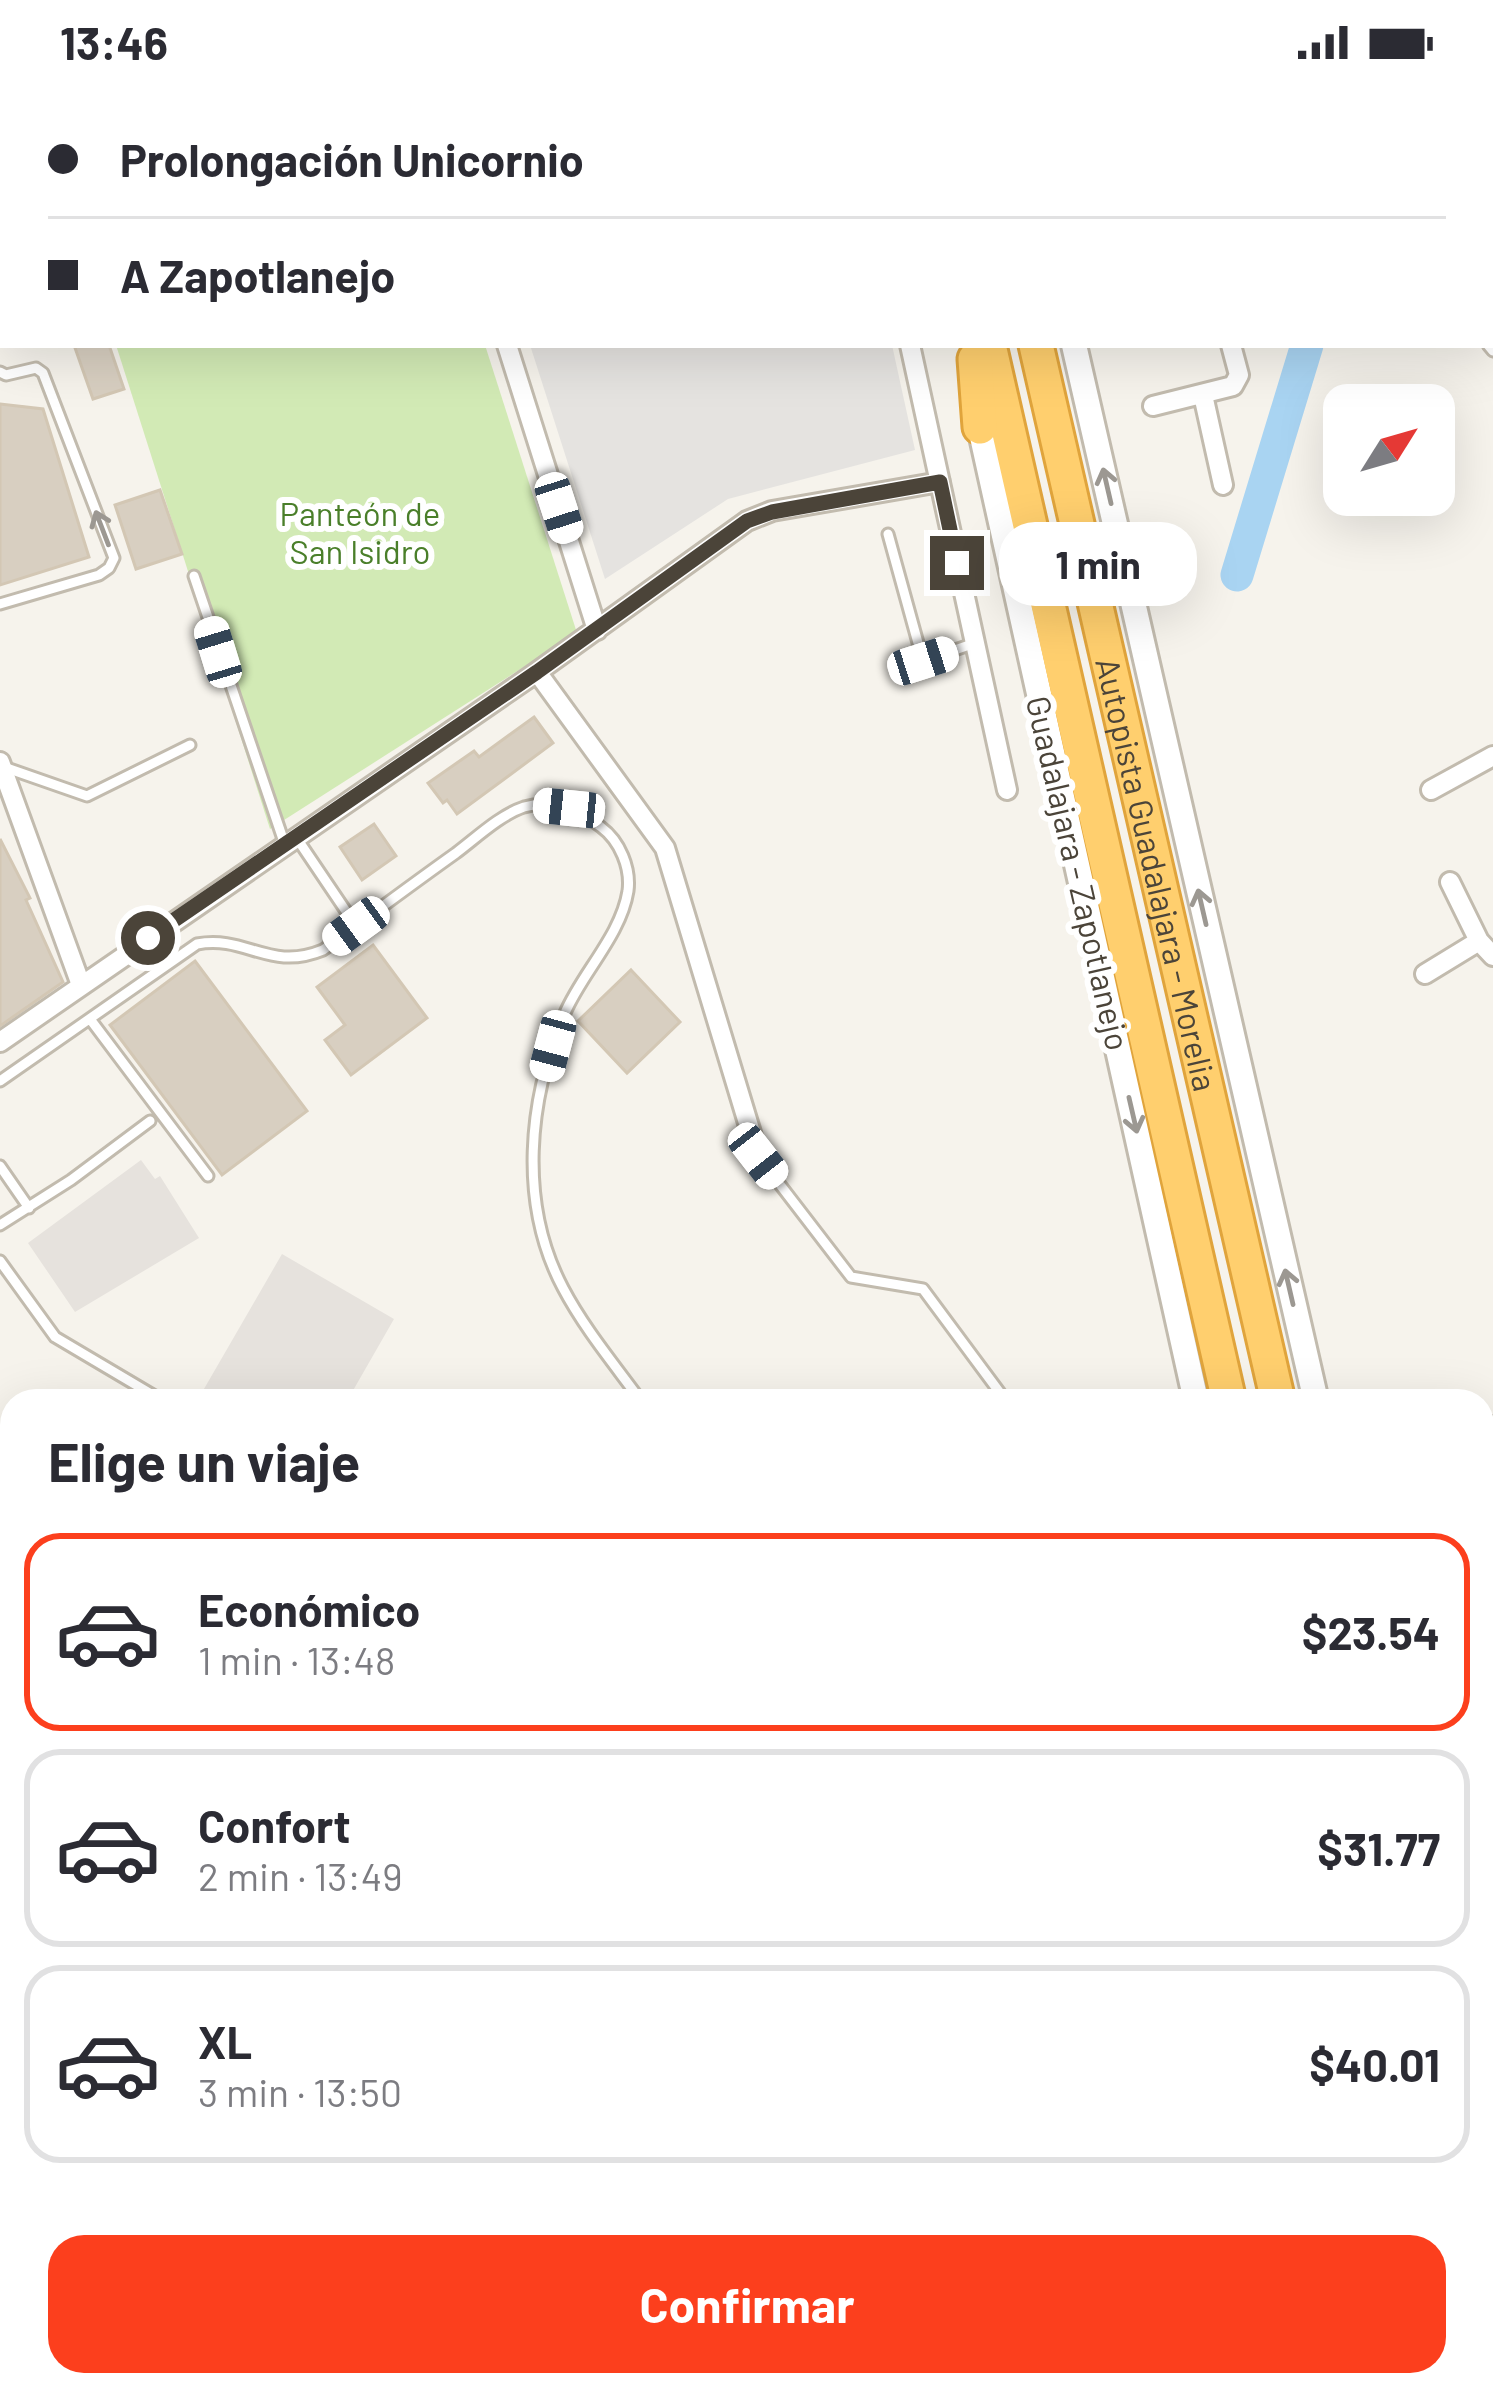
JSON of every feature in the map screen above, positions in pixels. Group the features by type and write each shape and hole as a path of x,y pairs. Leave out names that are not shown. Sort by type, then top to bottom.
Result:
{"highway":[{"path":"974,348 980,427"},
{"name":"Autopista Guadalajara - Morelia","path":"990,348 1225,1389"},
{"name":"Autopista Guadalajara - Morelia","path":"1037,348 1275,1389"}],"street":[{"path":"508,348 597,630"},
{"path":"911,348 1007,790"},
{"name":"Guadalajara - Zapotlanejo","path":"962,348 1193,1389"},
{"path":"1076,348 1313,1389"},
{"path":"1153,406 1230,388 1239,375 1232,348"},
{"path":"1203,395 1222,485"},
{"path":"0,1042 537,672 747,521 772,512 940,482"},
{"path":"537,672 665,848 758,1156"},
{"path":"1431,790 1493,756"},
{"path":"1,764 81,985"},
{"path":"1450,882 1479,941 1493,956"},
{"path":"1425,974 1479,941"}],"lane":[{"path":"0,372 36,368 43,373 114,558 99,575 0,604"},
{"path":"888,534 923,661 975,643"},
{"path":"194,576 255,766 291,841 356,926"},
{"path":"1,764 87,796 190,745"},
{"path":"0,1081 197,944 224,943 291,960 322,950 499,821 524,808 569,808 611,835 624,856 628,888 621,915 564,1014 534,1116 532,1154 540,1224 561,1286 633,1389"},
{"path":"90,1018 208,1176"},
{"path":"0,1225 150,1120"},
{"path":"758,1156 851,1276 923,1289 997,1389"},
{"path":"0,1166 29,1208"},
{"path":"0,1261 55,1336 143,1389"}],"shaded area":[{"path":"531,348 893,348 915,450 728,499 605,579"},
{"path":"141,1160 155,1179 160,1176 199,1238 75,1312 28,1243"},
{"path":"282,1254 394,1319 354,1389 204,1389"}],"green space":[{"name":"Panteón de San Isidro","path":"117,348 486,348 577,633 270,829"}],"building":[{"path":"75,348 110,348 124,389 93,399"},
{"path":"0,404 43,409 89,557 0,585"},
{"path":"160,490 182,554 136,569 115,505"},
{"path":"534,717 553,743 457,814 447,800 443,803 428,783 474,751 479,757"},
{"path":"374,824 396,856 362,880 340,847"},
{"path":"0,839 30,898 26,900 63,982 0,1026"},
{"path":"373,945 427,1018 351,1075 325,1040 345,1025 317,987"},
{"path":"195,961 307,1111 222,1175 110,1025"},
{"path":"631,970 680,1022 627,1073 578,1021"}],"waterway":[{"path":"1237,575 1306,348"}],"route":[{"path":"148,938 537,672 747,521 772,512 940,482 957,563"}]}
